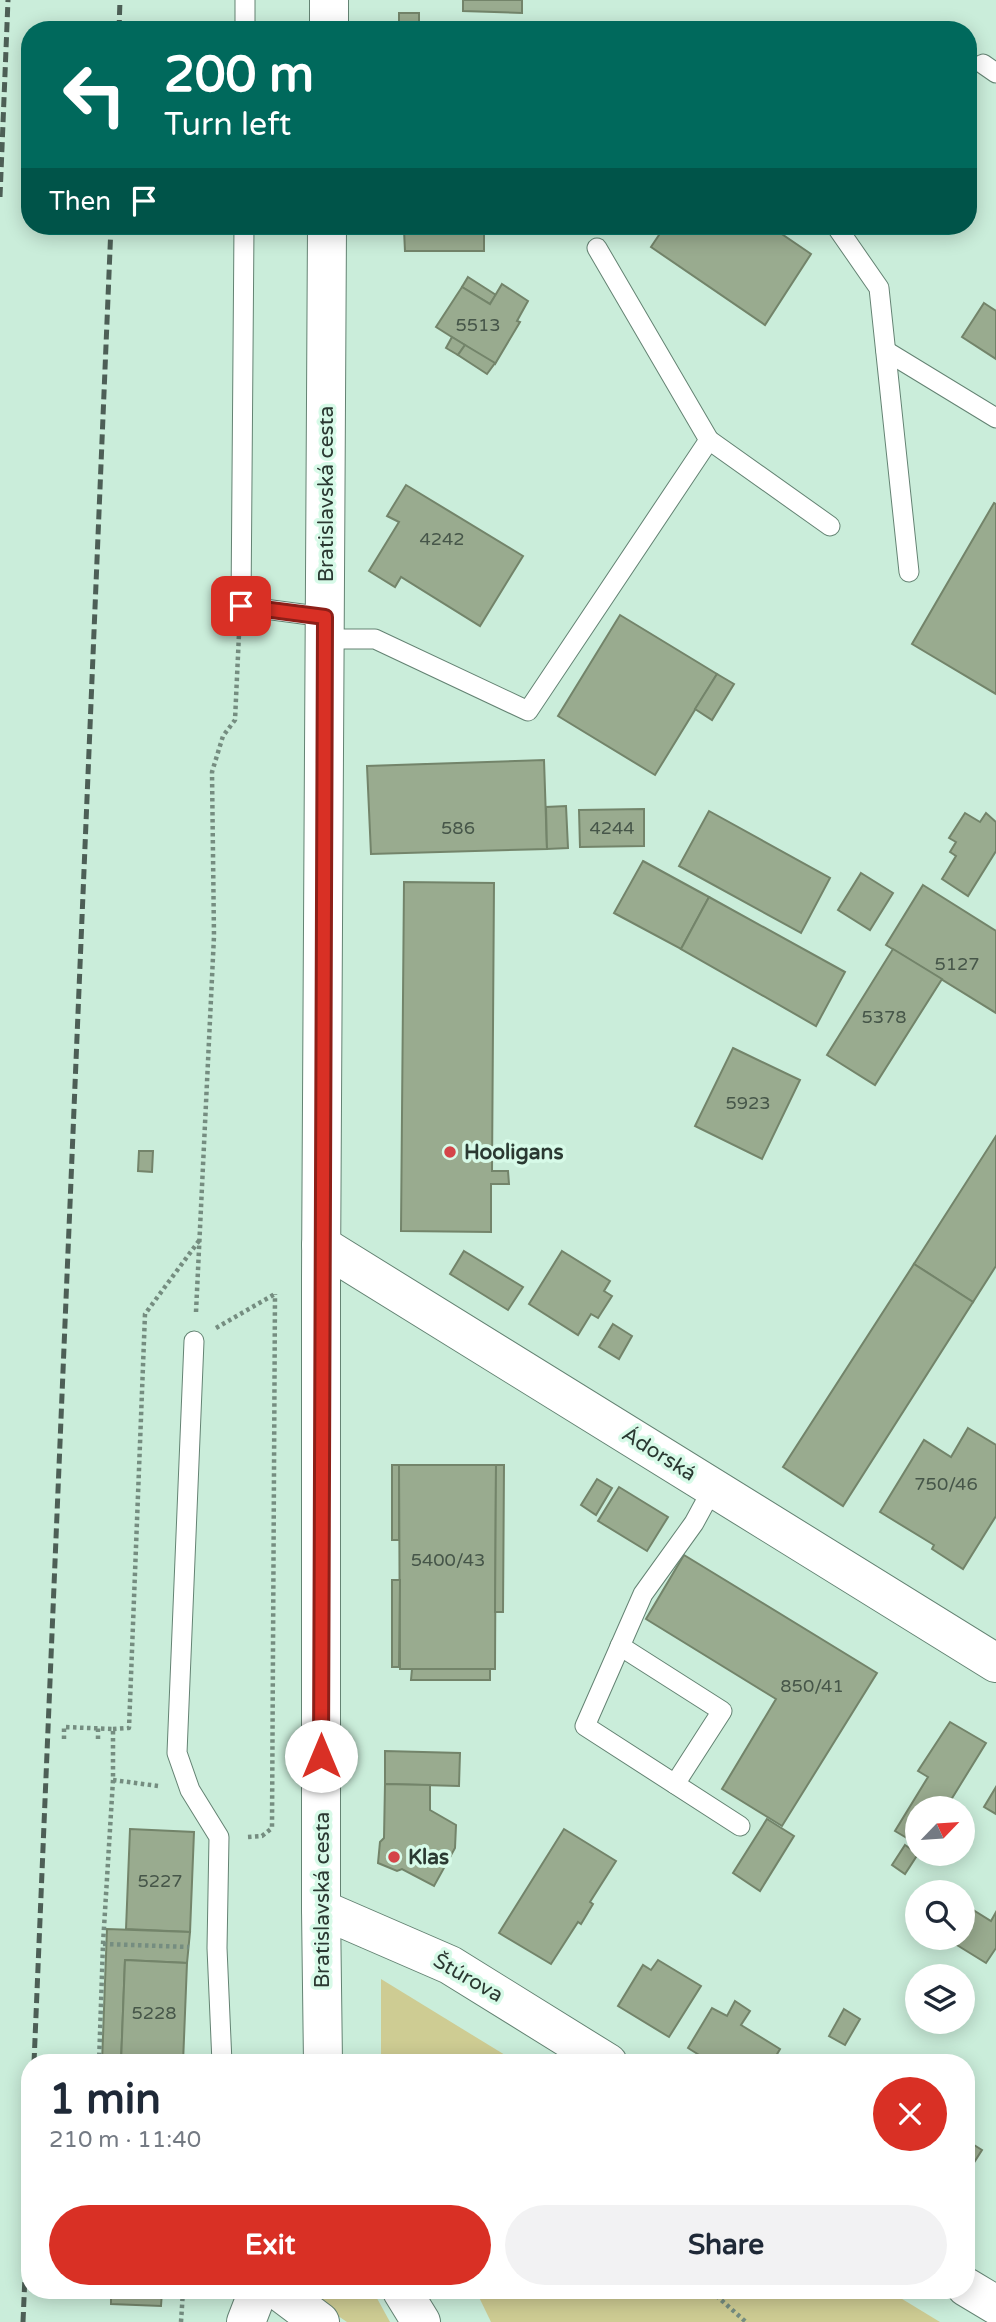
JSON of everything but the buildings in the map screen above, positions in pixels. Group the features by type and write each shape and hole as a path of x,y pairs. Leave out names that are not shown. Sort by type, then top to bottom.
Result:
{"street":[{"path":"328,21 329,0"},
{"name":"Bratislavská cesta","path":"323,2054 321,1261 327,235"},
{"name":"Ádorská","path":"321,1261 713,1488 996,1663"},
{"name":"Štúrova","path":"321,1909 450,1965 593,2054"},
{"path":"975,2292 996,2305"},
{"path":"246,2322 255,2299"},
{"path":"290,2299 320,2322"},
{"path":"407,2299 421,2322"}],"lane":[{"path":"245,0 245,21"},
{"path":"244,235 241,606 375,639 528,711 709,440"},
{"path":"842,235 879,288 909,572"},
{"path":"597,248 709,440 830,526"},
{"path":"886,351 996,418"},
{"path":"194,1341 177,1754 190,1790 219,1837 217,1948 222,2054"},
{"path":"713,1488 694,1523 643,1594 585,1726 740,1826"},
{"path":"620,1646 722,1711 675,1784"}],"path":[{"path":"194,1341 214,936 212,772 223,736 235,720 241,606"},
{"path":"64,1739 64,1727 129,1728 145,1314 201,1237"},
{"path":"194,1341 275,1294 321,1261"},
{"path":"219,1837 262,1836 272,1828 275,1294"},
{"path":"98,1728 98,1739"},
{"path":"99,2054 113,1780 113,1729"},
{"path":"113,1780 190,1790"},
{"path":"103,1944 217,1948"},
{"path":"181,2322 182,2299"},
{"path":"720,2299 746,2322"}],"shaded area":[{"path":"381,1979 503,2054 381,2054"},
{"path":"377,2299 390,2322 347,2322 316,2301"},
{"path":"480,2299 902,2299 940,2322 491,2322"}],"railway":[{"path":"0,197 8,0"},
{"path":"119,21 120,0"},
{"path":"34,2054 111,235"},
{"path":"23,2322 24,2299"}],"place":[{"name":"Hooligans","path":"450,1152"},
{"name":"Klas","path":"394,1857"}],"route":[{"path":"241,606 325,617 321,1756"}]}
